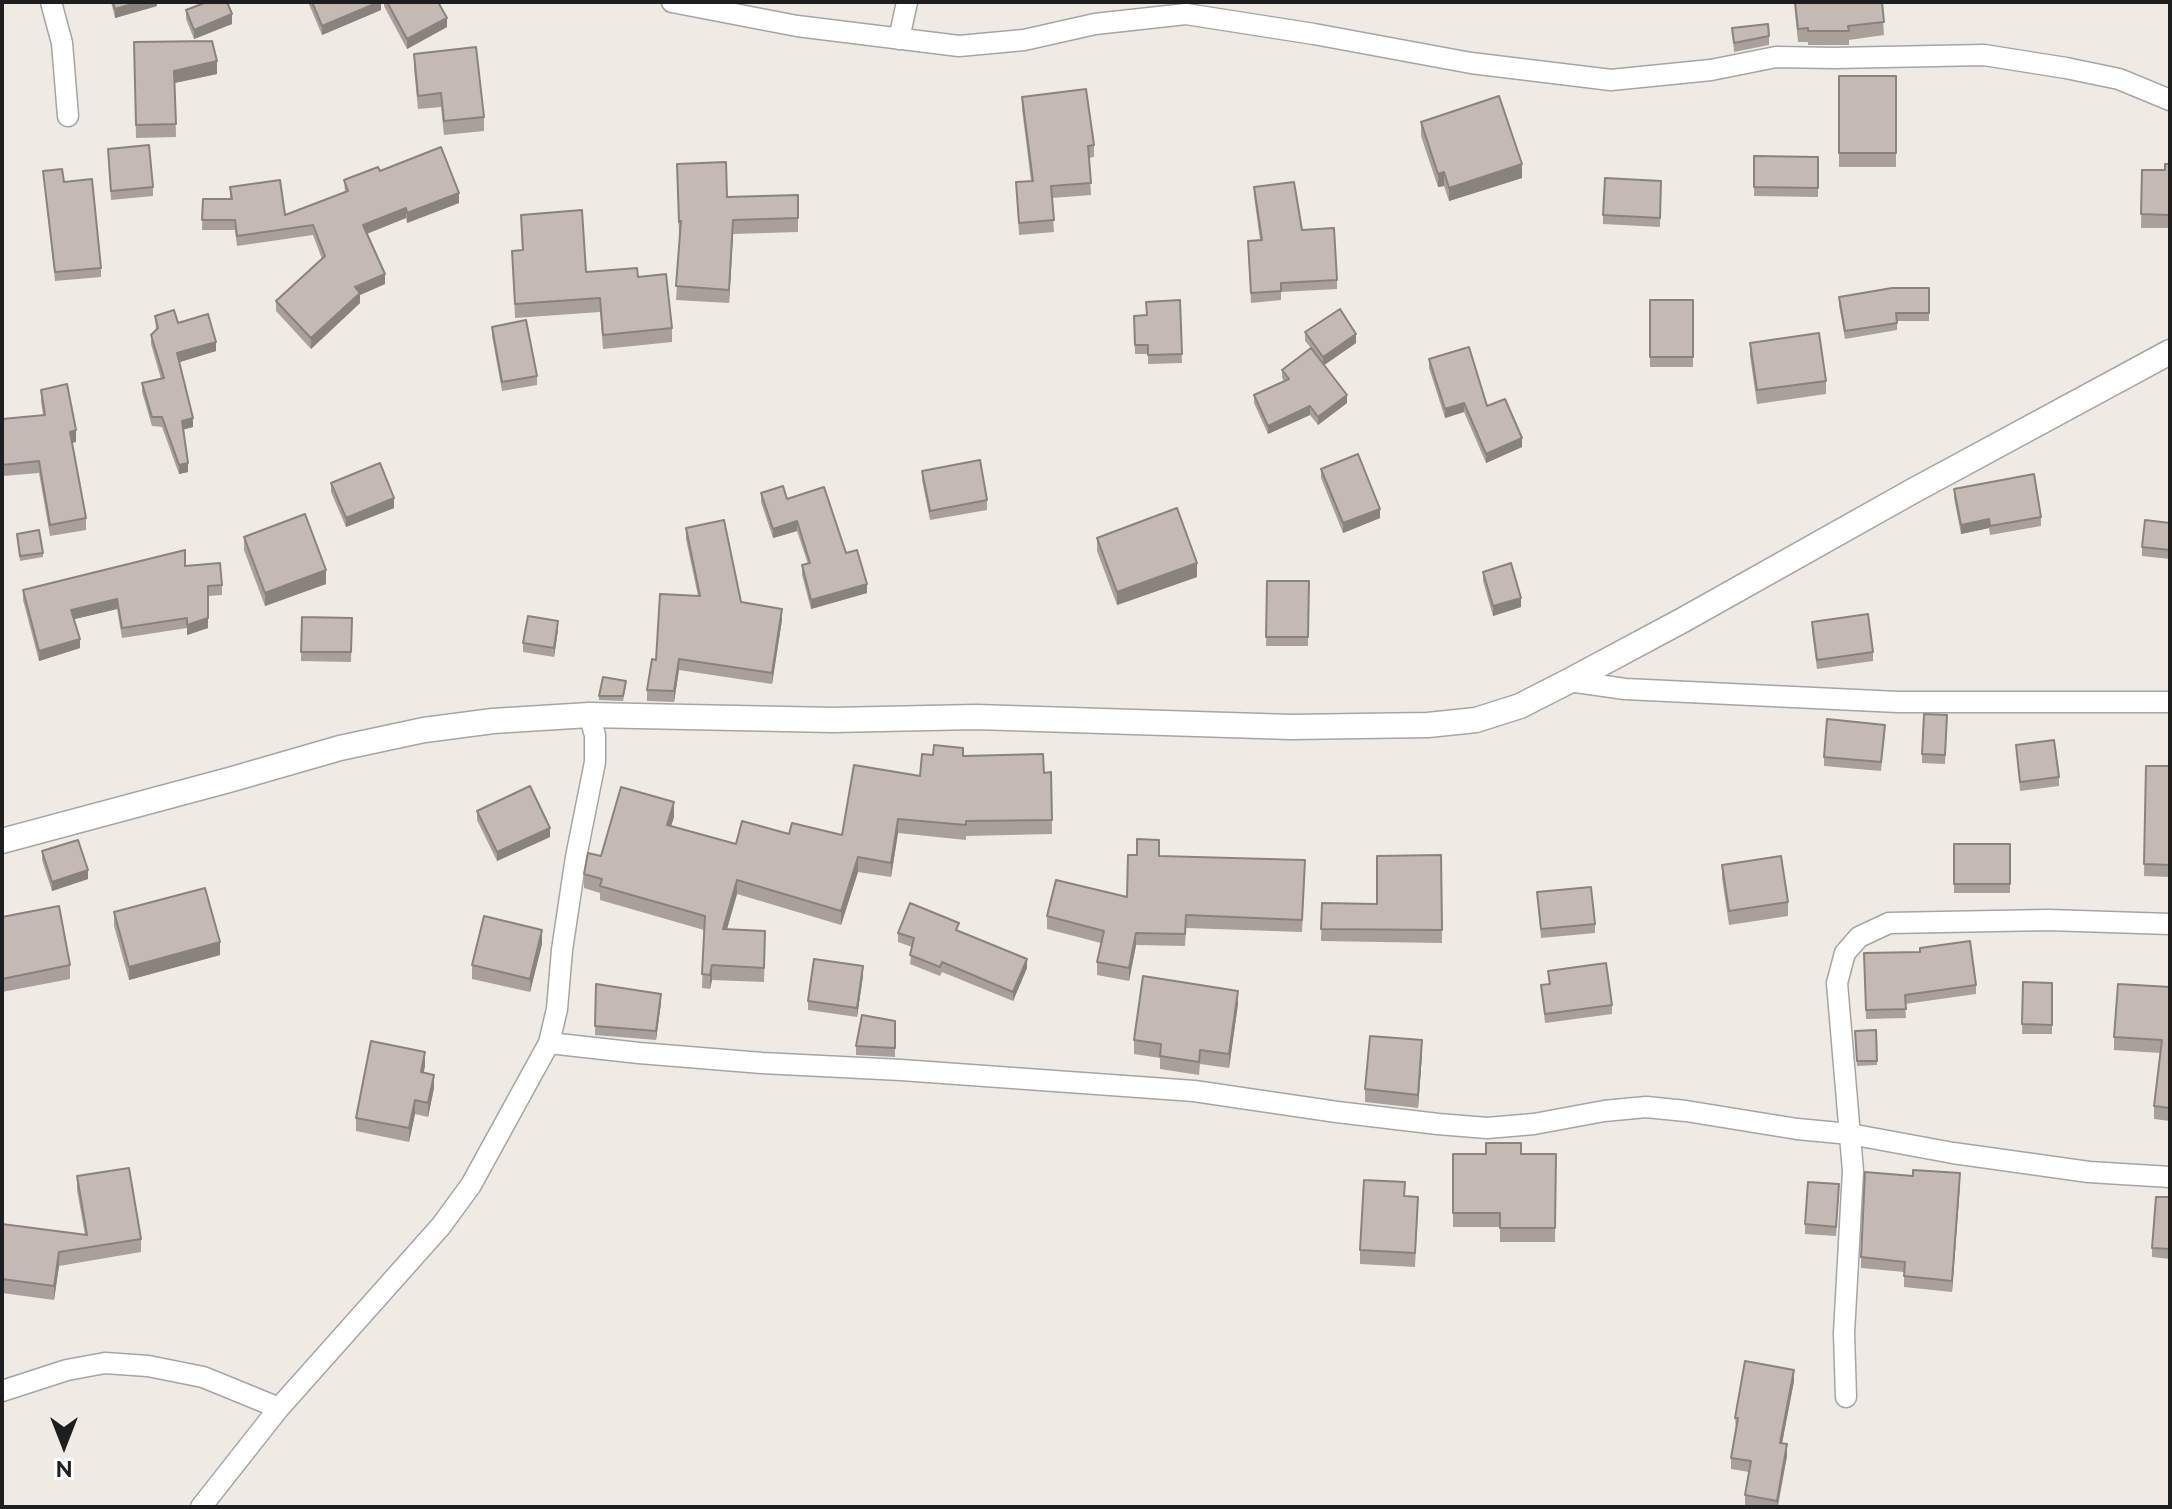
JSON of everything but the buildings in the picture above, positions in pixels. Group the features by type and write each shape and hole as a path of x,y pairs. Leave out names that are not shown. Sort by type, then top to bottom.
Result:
{"street":[{"path":"51,2 62,43 68,116"},
{"path":"672,2 797,26 959,46 1024,40 1095,24 1186,14 1471,63 1611,80 1711,70 1776,57 1984,55 2119,79 2170,100"},
{"path":"899,39 907,2"},
{"path":"2,841 354,745 465,725 589,715 833,720 976,717 1291,727 1428,725 1476,720 1520,706 1569,681 2170,352"},
{"path":"1569,681 1625,689 1898,702 2170,702"},
{"path":"201,1507 279,1408 441,1226 471,1185 549,1043 557,1009 576,857 595,762 595,735 589,715"},
{"path":"1846,1397 1844,1333 1853,1171 1837,983 1845,953 1859,937 1889,923 2048,920 2170,924"},
{"path":"549,1043 747,1062 1194,1091 1487,1128 1646,1107 1850,1134 1953,1153 2074,1170 2170,1177"},
{"path":"2,1391 67,1370 105,1363 148,1366 203,1377 279,1408"}]}
